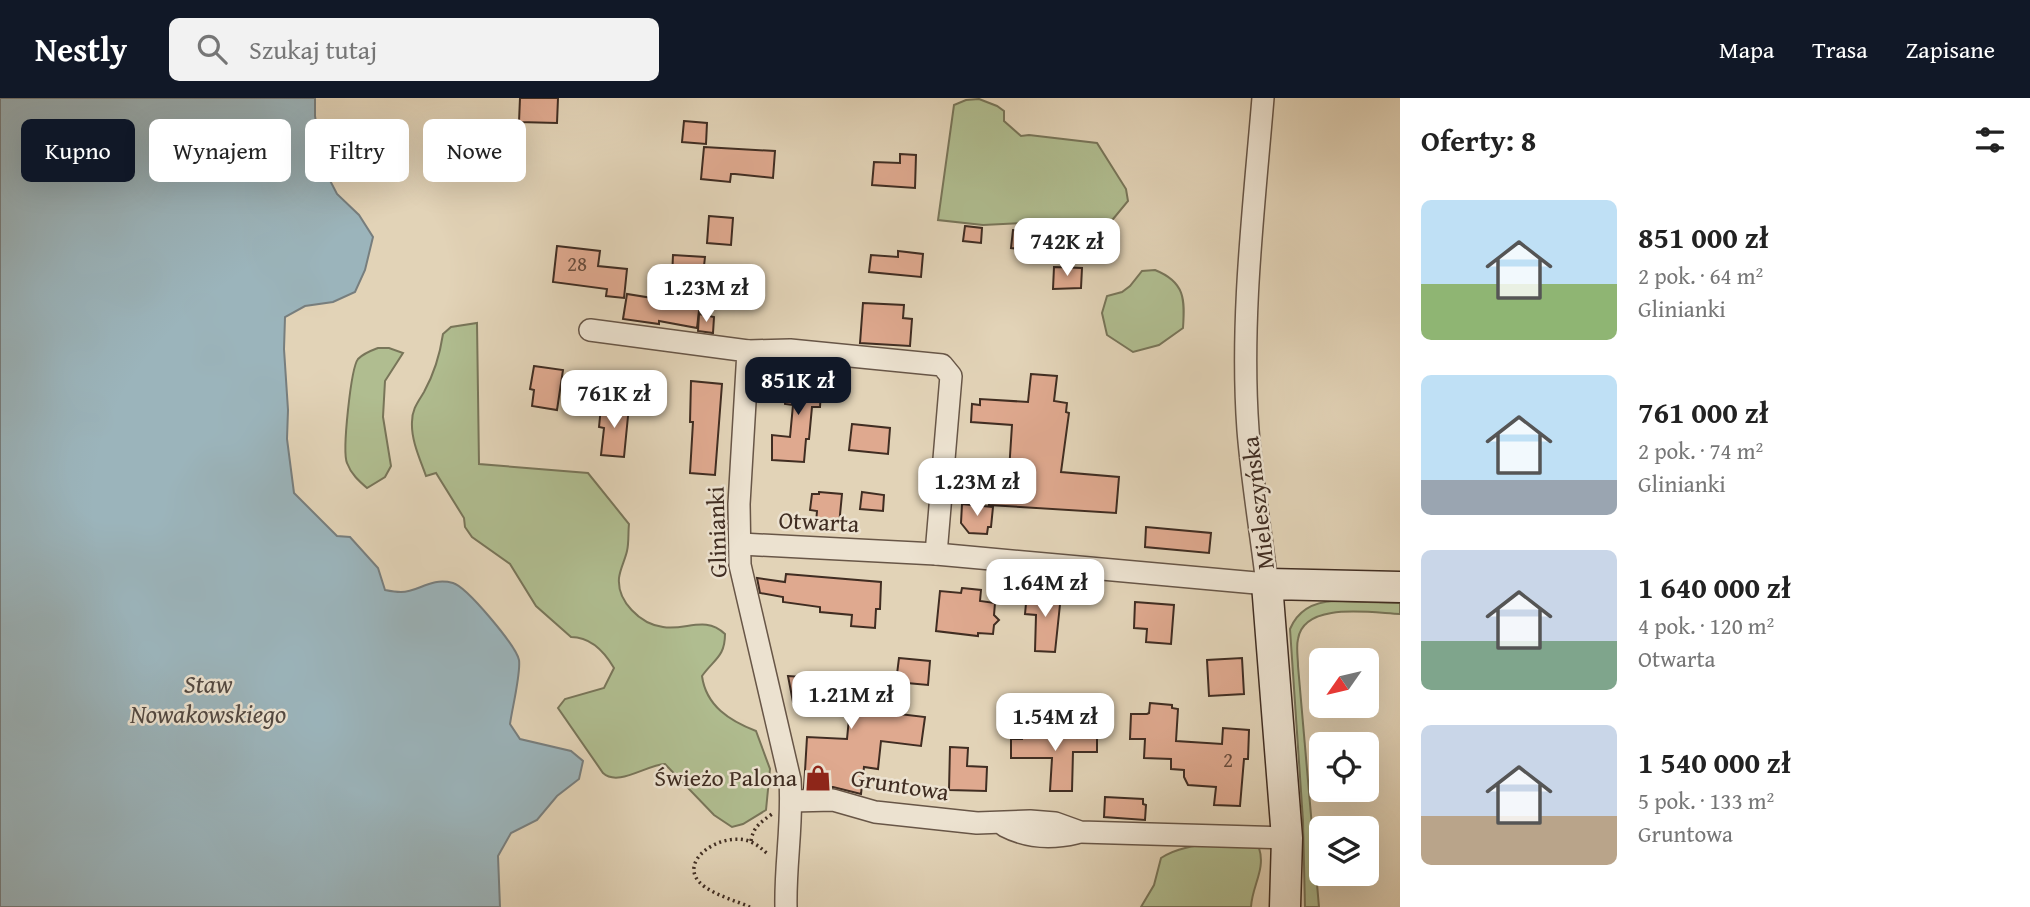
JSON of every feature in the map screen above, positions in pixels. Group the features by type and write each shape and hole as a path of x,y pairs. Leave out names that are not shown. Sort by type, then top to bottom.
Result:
{"street":[{"name":"Mieleszyńska","path":"1264,98 1250,260 1248,429 1267,584 1287,838 1285,907"},
{"path":"590,330 748,351 790,350 942,365 951,376 936,554"},
{"name":"Glinianki","path":"748,351 739,504 740,565 788,767 792,801 785,872 786,907"},
{"name":"Otwarta","path":"741,544 936,554 1267,584"},
{"path":"1267,584 1400,587"},
{"name":"Gruntowa","path":"792,801 833,800 875,812 1000,824 1030,821 1055,823 1080,832 1287,838"}],"path":[{"path":"751,841 752,832 759,823 792,801"},
{"path":"750,907 705,887 695,873 695,863 699,855 717,842 734,839 751,841 785,872"}],"green space":[{"path":"979,99 1004,111 1004,121 1021,136 1097,143 1126,189 1128,201 1109,224 1081,229 1024,223 983,225 938,220 954,105"},
{"path":"1155,270 1178,286 1184,308 1183,328 1159,345 1133,352 1107,335 1102,313 1107,296 1122,292 1142,271"},
{"path":"477,323 479,464 588,473 629,524 628,548 619,578 619,587 626,603 638,616 654,625 671,628 703,624 718,628 725,634 721,653 702,676 704,687 721,711 756,731 770,769 766,810 743,824 732,827 714,815 665,764 624,777 609,777 603,773 558,708 565,699 604,688 614,668 591,642 571,637 536,606 510,564 472,537 465,527 464,518 436,473 426,476 413,436 414,409 434,371 443,334 451,327"},
{"path":"378,348 389,348 403,353 385,381 383,417 391,466 385,477 367,488 353,474 347,463 346,427 355,366 360,357"},
{"path":"1319,603 1400,603 1400,614 1357,611 1326,614 1303,627 1298,639 1311,816 1309,886 1317,886 1319,907 1305,907 1303,821 1290,629 1302,612"},
{"path":"1224,842 1250,844 1259,848 1261,863 1251,907 1141,907 1154,885 1161,858 1183,848"}],"water":[{"name":"Staw Nowakowskiego","path":"0,98 315,98 315,119 305,119 305,182 331,182 337,194 359,215 373,237 365,270 355,292 333,302 305,306 285,317 287,439 294,493 337,536 350,537 378,568 385,590 399,592 431,583 453,583 479,605 519,660 510,724 520,739 571,751 583,761 579,779 557,796 537,820 511,833 498,856 500,907 0,907"}],"building":[{"path":"520,98 558,98 557,123 526,122 526,119 519,119"},
{"path":"684,121 707,123 706,144 682,142"},
{"path":"704,147 775,151 773,178 731,174 730,182 701,179"},
{"path":"900,154 916,155 915,188 872,185 874,162 900,163"},
{"path":"709,216 733,218 731,245 707,243"},
{"path":"965,226 982,228 981,243 963,241"},
{"path":"1013,230 1042,233 1041,251 1011,248"},
{"path":"557,246 600,251 598,266 627,269 624,298 606,296 607,289 553,282"},
{"path":"898,251 923,254 921,277 869,272 871,255 898,257"},
{"path":"673,255 705,257 697,328 659,321 659,324 623,319 627,294 671,301"},
{"path":"1054,267 1082,268 1081,288 1053,289"},
{"path":"863,303 904,305 903,318 912,319 910,346 860,343"},
{"path":"699,314 714,317 713,333 698,331"},
{"path":"534,366 563,370 557,410 532,406 534,390 530,389"},
{"path":"803,371 808,377 822,378 820,407 812,407 804,462 772,460 772,435 790,437 793,405 785,404 787,375 796,376"},
{"path":"1031,374 1057,376 1054,401 1067,403 1066,412 1069,413 1061,472 1119,477 1116,513 989,505 991,485 1008,487 1012,425 971,422 972,404 980,405 980,399 1028,402"},
{"path":"691,381 722,384 715,475 690,473 693,422 690,422"},
{"path":"612,404 629,406 624,457 601,455 604,428 599,427 601,407 611,408"},
{"path":"852,424 890,428 888,454 849,450"},
{"path":"862,492 884,495 883,511 860,509"},
{"path":"812,494 842,494 839,525 816,523 817,511 810,510"},
{"path":"962,504 993,507 991,527 988,527 987,534 969,533 961,523"},
{"path":"1146,527 1211,533 1209,553 1145,547"},
{"path":"786,574 881,582 880,609 876,609 875,628 851,626 852,615 820,612 820,607 783,602 783,597 760,593 757,578 785,582"},
{"path":"962,588 981,590 980,601 995,603 994,615 999,620 994,625 993,634 978,633 978,636 936,631 940,591 961,593"},
{"path":"1027,593 1061,595 1055,652 1035,651 1036,615 1025,614"},
{"path":"1135,602 1174,605 1171,644 1146,642 1147,629 1134,628"},
{"path":"899,658 930,661 928,685 896,682"},
{"path":"1242,658 1244,694 1209,696 1207,660"},
{"path":"788,676 886,683 883,712 925,717 921,746 881,741 878,769 864,767 861,794 833,787 804,788 807,737 847,739 850,708 803,709 803,701 793,702"},
{"path":"1150,703 1172,705 1172,708 1178,709 1176,741 1222,744 1223,728 1249,730 1248,759 1244,759 1240,806 1214,805 1216,787 1188,785 1184,770 1171,769 1171,759 1144,758 1145,739 1130,739 1131,714 1149,713"},
{"path":"1097,734 1097,752 1073,752 1072,791 1050,791 1052,758 1011,758 1011,739 1022,739 1022,735"},
{"path":"950,747 968,748 967,766 987,767 986,791 949,790"},
{"path":"1105,797 1143,799 1143,804 1146,805 1145,820 1104,817"}],"place":[{"name":"Świeżo Palona","path":"818,778"}]}
